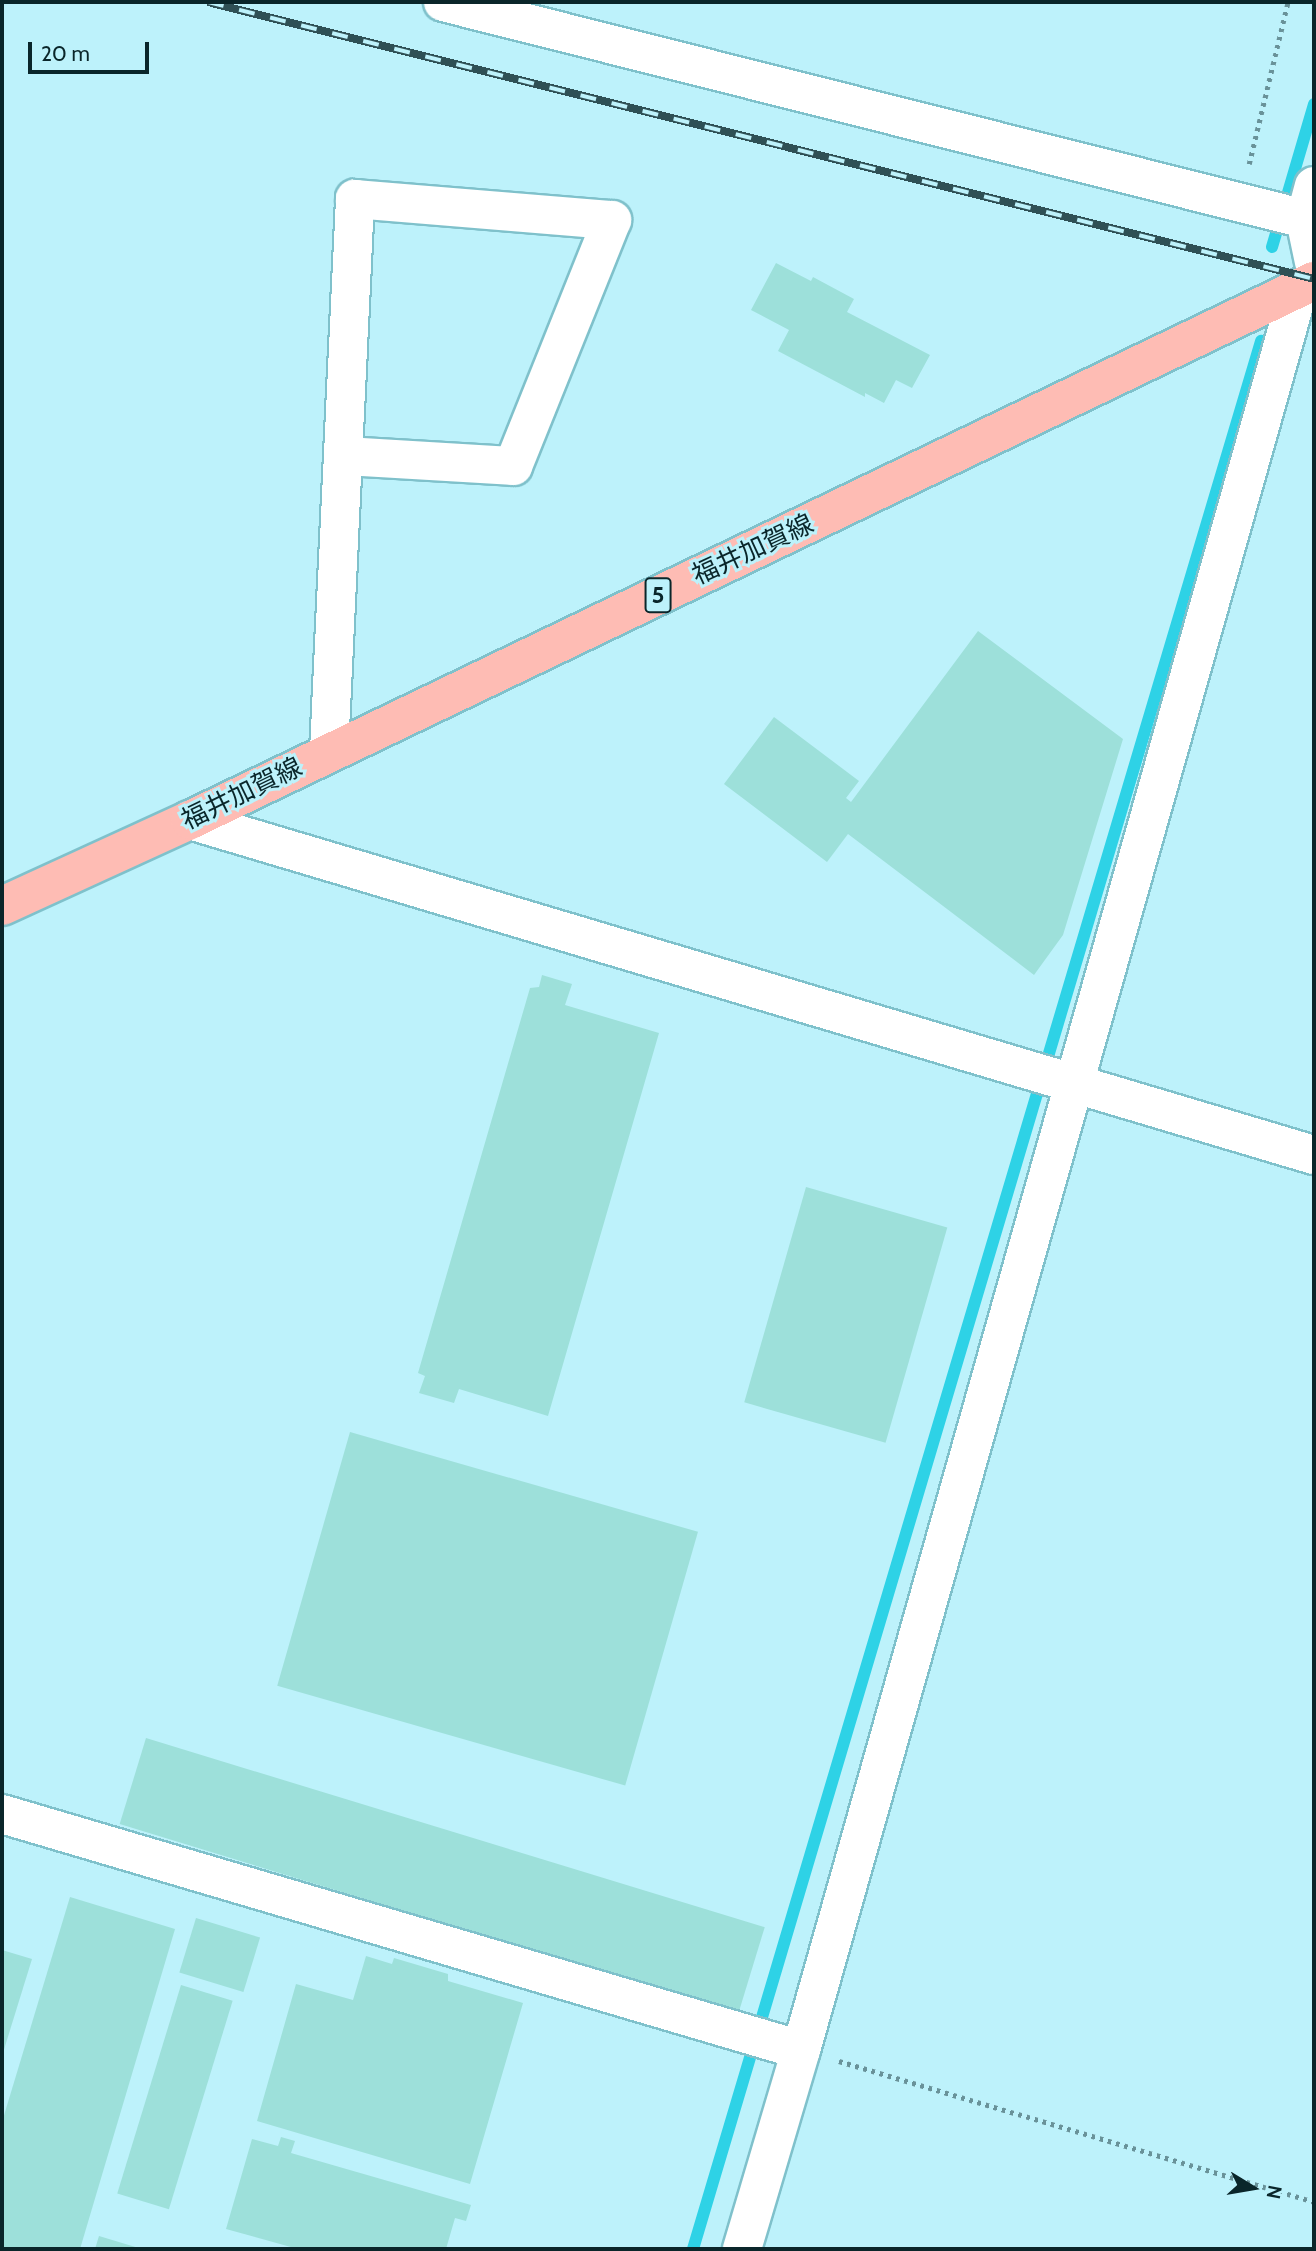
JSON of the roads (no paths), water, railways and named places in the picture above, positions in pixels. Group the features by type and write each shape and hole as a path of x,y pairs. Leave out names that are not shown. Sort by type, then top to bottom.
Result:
{"main road":[{"name":"福井加賀線","path":"2,906 190,820 1309,278"}],"street":[{"path":"443,2 1284,206 1309,278 1055,1077 788,2046 742,2249"},
{"path":"329,751 355,199 612,220 513,466 343,456"},
{"path":"190,820 1314,1155"},
{"path":"2,1814 788,2046"}],"waterway":[{"path":"1272,247 1314,104"},
{"path":"693,2249 1261,341"}],"railway":[{"path":"208,2 1314,279"}]}
